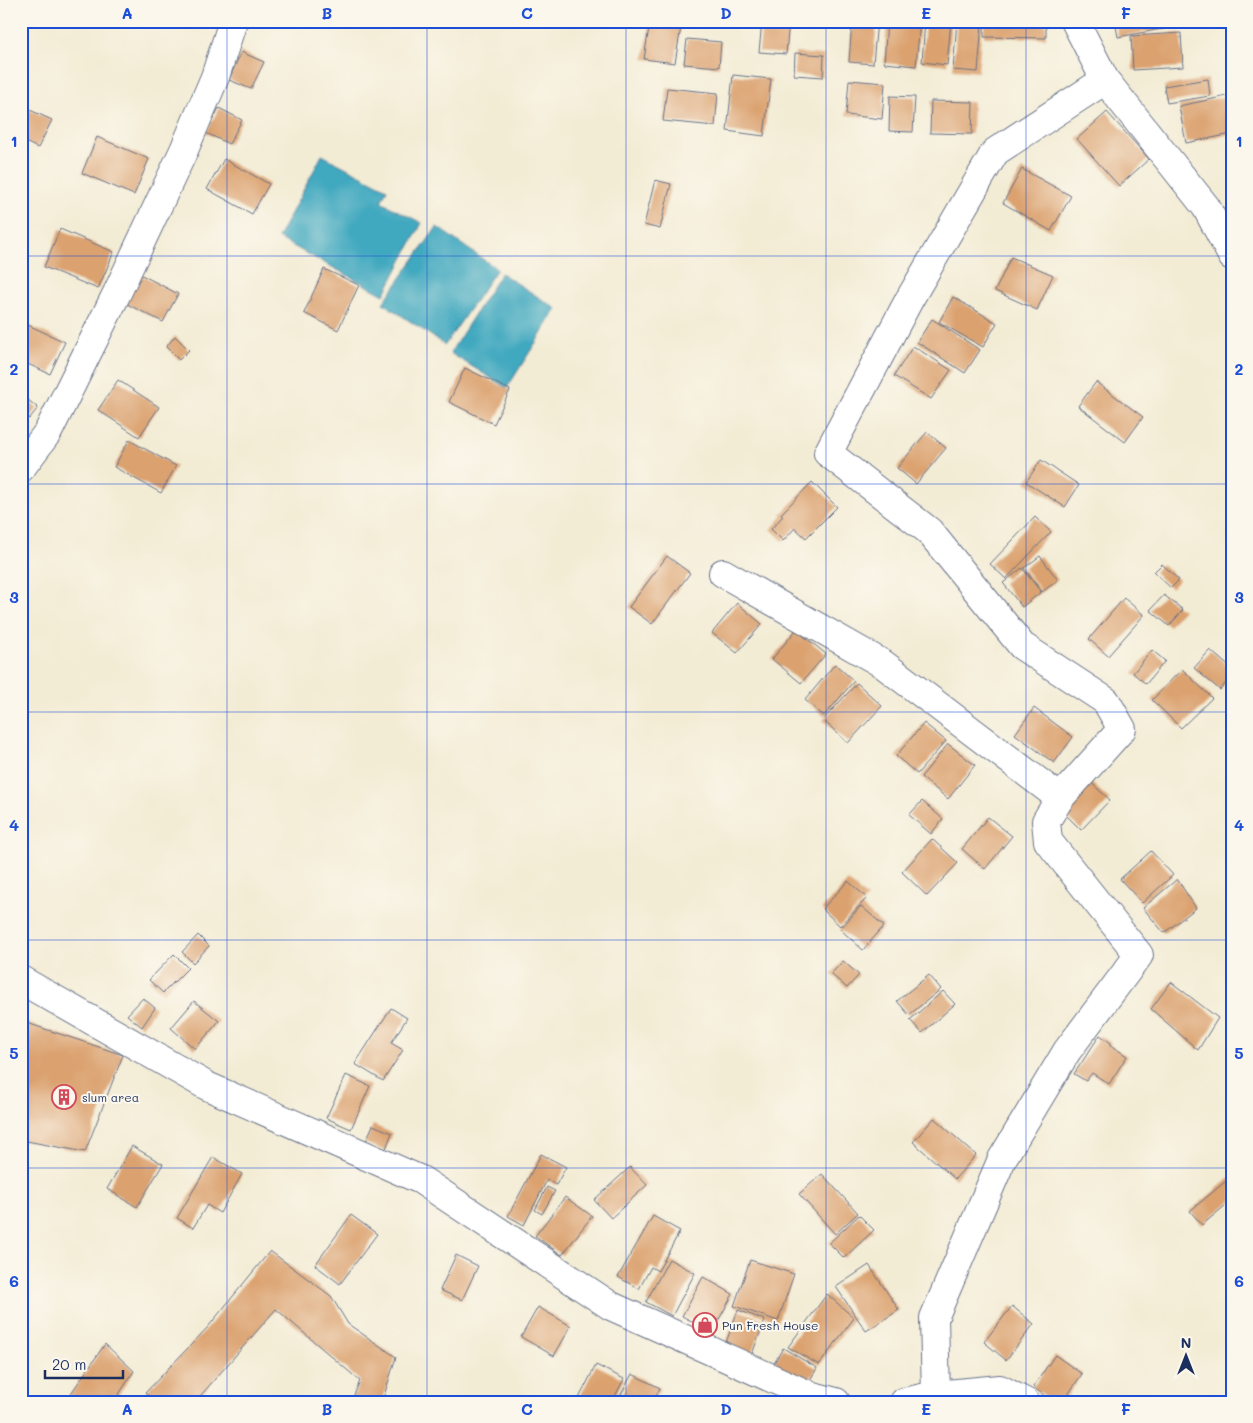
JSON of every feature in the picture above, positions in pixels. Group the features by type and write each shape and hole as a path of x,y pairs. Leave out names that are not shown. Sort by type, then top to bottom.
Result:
{"street":[{"path":"21,468 48,432 121,284 188,142 215,76 233,21"},
{"path":"1075,21 1105,80 1206,207 1232,256"},
{"path":"936,1395 934,1318 1002,1159 1067,1051 1139,955 1048,841 1046,821 1060,798 1122,729 1106,701 1022,646 929,531 828,454 909,300 996,152 1105,80"},
{"path":"723,573 883,664 1060,798"},
{"path":"21,980 207,1086 421,1180 610,1306 809,1395 836,1402"},
{"path":"904,1402 936,1395 1000,1389 1025,1402"}],"water":[{"path":"322,155 387,189 381,202 422,223 384,295 278,238"},
{"path":"437,227 497,269 445,345 383,303"},
{"path":"501,273 557,309 507,388 450,353"}],"building":[{"path":"650,21 682,21 675,63 644,59"},
{"path":"762,21 789,21 786,54 759,52"},
{"path":"852,21 877,21 873,64 849,62"},
{"path":"887,21 920,21 916,66 884,63"},
{"path":"925,21 951,21 947,65 922,62"},
{"path":"957,21 982,23 978,72 953,70"},
{"path":"984,21 1046,21 1046,38 984,37"},
{"path":"1115,21 1171,21 1173,27 1118,37"},
{"path":"1181,33 1183,67 1133,70 1131,36"},
{"path":"687,39 721,42 719,67 684,64"},
{"path":"241,52 264,62 251,89 229,80"},
{"path":"795,53 824,55 823,77 794,75"},
{"path":"733,75 771,79 764,136 727,131"},
{"path":"1208,79 1210,96 1167,103 1164,86"},
{"path":"849,80 885,83 882,119 846,115"},
{"path":"667,88 718,93 715,126 663,121"},
{"path":"1232,95 1232,134 1186,143 1179,106"},
{"path":"890,96 915,97 913,132 889,131"},
{"path":"931,101 973,102 972,134 930,133"},
{"path":"21,106 52,120 38,148 21,140"},
{"path":"219,108 242,120 229,144 206,133"},
{"path":"1107,112 1149,159 1119,186 1077,139"},
{"path":"97,137 149,159 134,195 82,173"},
{"path":"224,159 269,184 252,214 207,189"},
{"path":"1022,169 1071,196 1051,231 1003,203"},
{"path":"655,180 671,184 660,229 644,225"},
{"path":"60,229 114,252 98,289 44,267"},
{"path":"1011,257 1053,275 1037,310 995,291"},
{"path":"324,269 359,285 338,330 304,313"},
{"path":"138,273 178,294 163,322 123,302"},
{"path":"953,297 997,323 983,347 939,322"},
{"path":"932,319 980,350 965,373 917,342"},
{"path":"28,325 65,342 50,374 21,361 21,339"},
{"path":"175,336 189,350 179,360 166,347"},
{"path":"913,346 951,370 931,399 894,376"},
{"path":"465,368 510,390 494,424 449,402"},
{"path":"118,380 159,407 139,437 98,410"},
{"path":"1096,382 1143,417 1125,442 1078,406"},
{"path":"27,399 38,408 29,419 21,412 21,407"},
{"path":"927,432 946,448 916,484 897,468"},
{"path":"129,440 176,466 161,493 114,467"},
{"path":"1041,460 1079,485 1065,507 1026,482"},
{"path":"812,482 837,507 806,538 795,528 783,541 771,529 783,516 781,514"},
{"path":"1035,517 1051,532 1006,579 990,564"},
{"path":"667,556 690,573 652,624 629,607"},
{"path":"1040,556 1058,580 1042,592 1024,568"},
{"path":"1162,564 1179,580 1171,588 1154,572"},
{"path":"1022,568 1041,592 1022,607 1003,583"},
{"path":"1164,595 1183,610 1169,626 1150,610"},
{"path":"1124,598 1144,615 1108,656 1089,639"},
{"path":"737,603 762,624 737,653 712,633"},
{"path":"796,630 826,654 801,683 772,659"},
{"path":"1152,650 1165,661 1146,684 1133,673"},
{"path":"1210,650 1232,669 1232,676 1220,690 1194,668"},
{"path":"835,664 854,681 824,716 805,700"},
{"path":"1182,669 1212,698 1181,728 1152,700"},
{"path":"857,683 882,706 848,743 823,720"},
{"path":"1034,708 1073,737 1054,763 1015,734"},
{"path":"924,723 946,741 917,774 896,756"},
{"path":"948,744 975,765 948,799 921,777"},
{"path":"1086,778 1110,800 1081,830 1058,807"},
{"path":"922,801 943,819 931,834 909,815"},
{"path":"988,817 1012,836 985,869 962,849"},
{"path":"932,839 958,863 927,896 902,872"},
{"path":"1151,851 1173,875 1142,903 1120,879"},
{"path":"1177,879 1196,908 1164,933 1143,908"},
{"path":"848,881 867,898 840,926 822,909"},
{"path":"861,906 884,926 863,950 840,929"},
{"path":"198,935 209,946 193,963 182,952"},
{"path":"174,954 188,968 163,993 149,980"},
{"path":"843,961 859,975 847,988 831,974"},
{"path":"929,975 941,989 909,1015 897,1001"},
{"path":"1171,982 1218,1018 1198,1050 1151,1009"},
{"path":"943,991 955,1004 922,1033 910,1020"},
{"path":"143,998 155,1008 142,1027 127,1015"},
{"path":"194,1001 219,1021 195,1049 171,1028"},
{"path":"391,1008 407,1018 391,1043 403,1050 383,1081 355,1064"},
{"name":"slum area","path":"21,1021 123,1055 85,1152 21,1140"},
{"path":"1100,1035 1111,1043 1110,1045 1127,1056 1109,1084 1092,1073 1086,1081 1074,1074"},
{"path":"346,1075 370,1086 351,1129 326,1118"},
{"path":"934,1118 976,1155 955,1179 913,1142"},
{"path":"373,1125 392,1133 385,1151 365,1143"},
{"path":"132,1146 163,1164 137,1207 107,1189"},
{"path":"541,1154 566,1167 556,1185 547,1180 524,1225 508,1216"},
{"path":"213,1157 242,1174 220,1213 207,1205 193,1228 177,1218"},
{"path":"630,1167 647,1185 611,1218 594,1200"},
{"path":"822,1174 858,1213 835,1234 799,1194"},
{"path":"1232,1176 1232,1200 1202,1225 1190,1211"},
{"path":"547,1187 555,1191 542,1214 535,1210"},
{"path":"565,1197 592,1216 562,1255 535,1236"},
{"path":"351,1215 377,1234 340,1284 315,1265"},
{"path":"859,1215 874,1230 844,1258 829,1243"},
{"path":"653,1216 680,1231 658,1271 651,1267 639,1289 618,1277"},
{"path":"270,1251 331,1296 348,1324 396,1357 382,1402 351,1402 360,1381 276,1309 195,1402 156,1402 145,1393 208,1327"},
{"path":"456,1255 478,1266 462,1300 440,1290"},
{"path":"669,1259 695,1273 672,1316 646,1302"},
{"path":"750,1260 794,1274 778,1321 734,1306"},
{"path":"869,1265 899,1310 866,1331 836,1287"},
{"path":"703,1277 733,1294 712,1332 682,1316"},
{"path":"827,1294 854,1318 819,1365 788,1347"},
{"path":"1012,1306 1034,1324 1006,1360 984,1342"},
{"path":"538,1307 571,1326 554,1356 521,1337"},
{"path":"738,1310 765,1320 752,1354 725,1345"},
{"path":"105,1344 134,1371 114,1402 65,1402"},
{"path":"783,1348 817,1368 806,1387 772,1367"},
{"path":"1055,1355 1082,1374 1063,1402 1053,1402 1033,1387"},
{"path":"596,1365 624,1379 612,1402 577,1402"},
{"path":"632,1374 660,1388 653,1402 617,1402"}],"place":[{"name":"slum area","path":"64,1097"},
{"name":"Pun Fresh House","path":"705,1325"}]}
